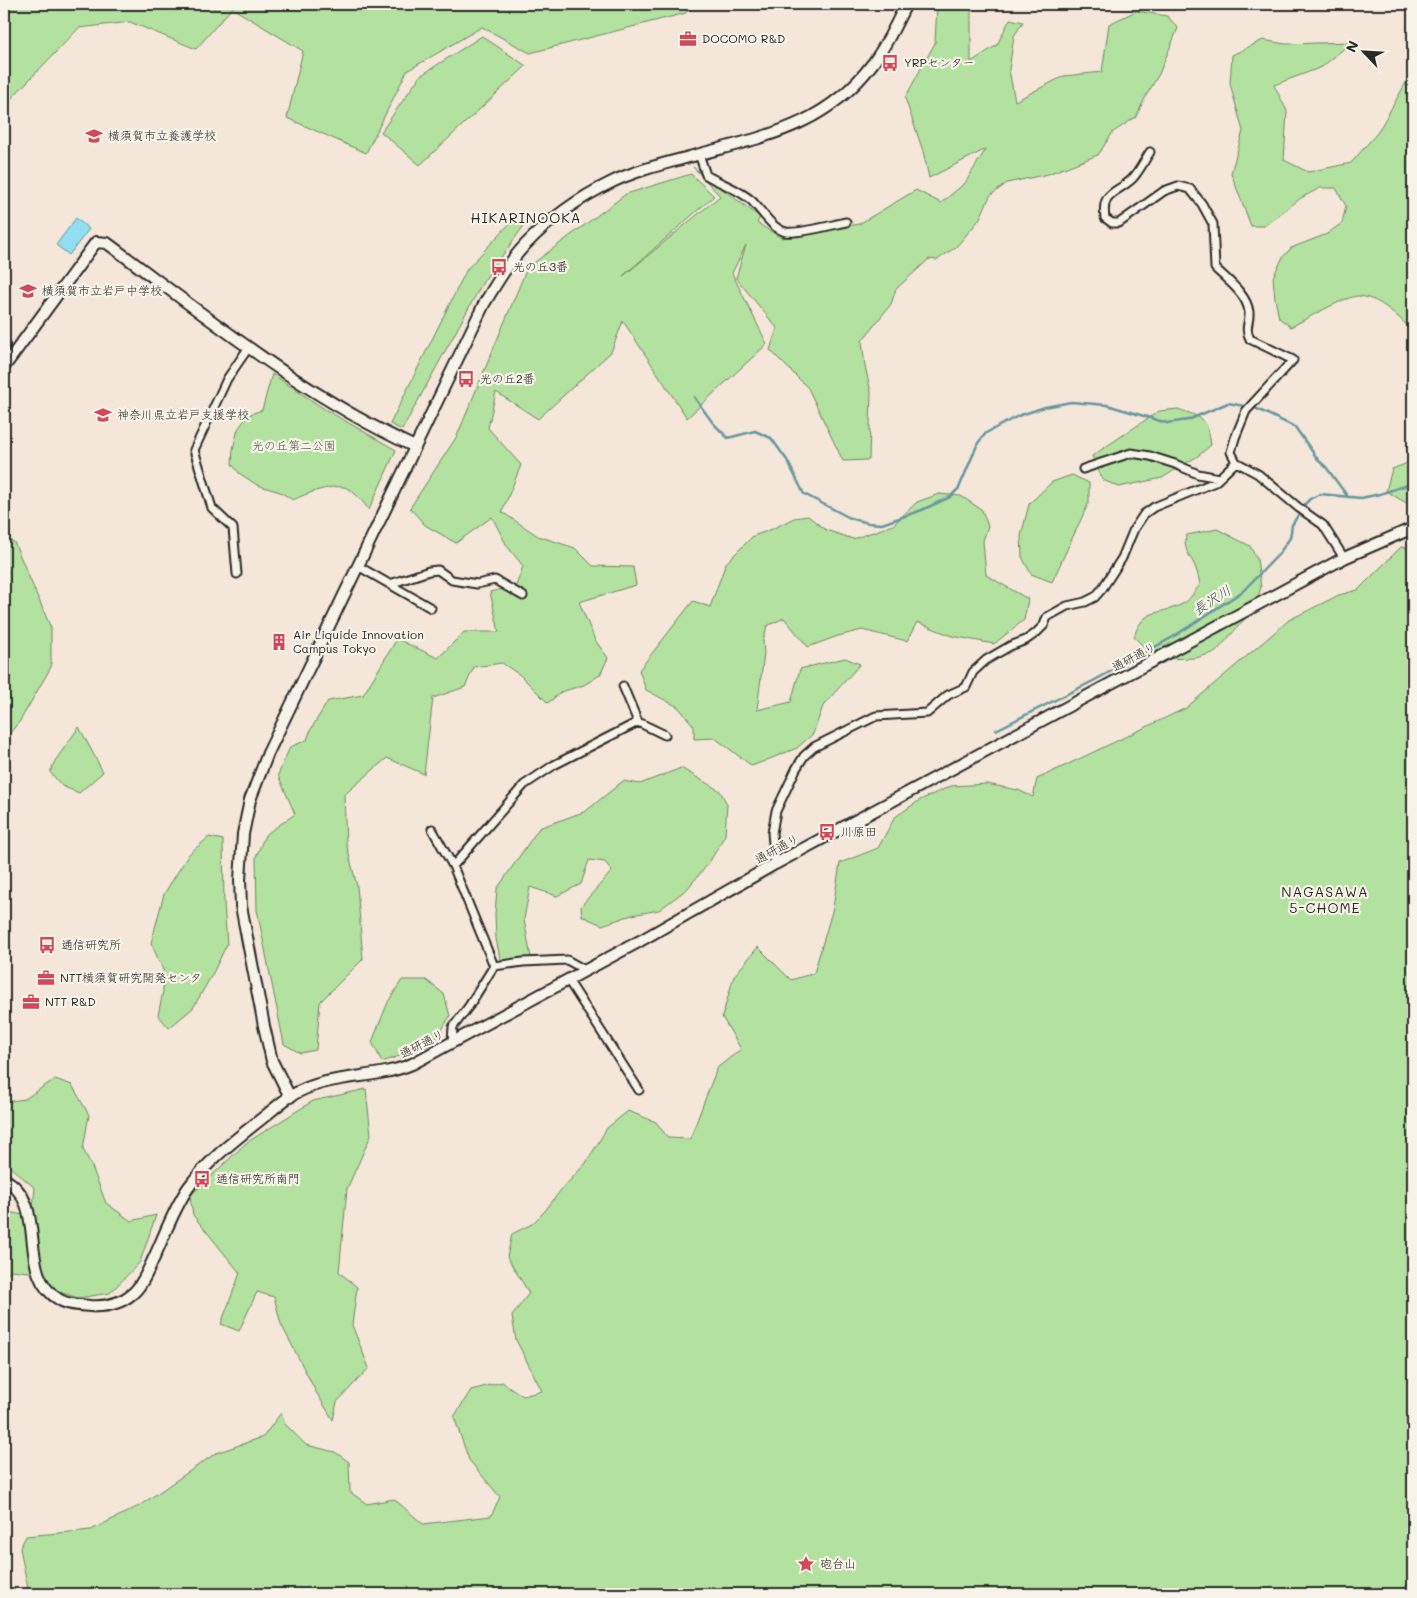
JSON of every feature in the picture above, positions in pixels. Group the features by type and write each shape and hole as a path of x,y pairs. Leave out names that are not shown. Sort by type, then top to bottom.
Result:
{"street":[{"path":"290,1097 272,1060 243,915 240,880 243,834 250,800 262,767 484,304 501,276 524,246 558,215 585,196 611,182 654,167 768,136 784,130 831,105 861,78 874,62 906,4"},
{"path":"1150,152 1132,179 1106,197 1105,218 1112,223 1119,223 1164,191 1178,186 1190,189 1202,204 1213,224 1215,268 1228,279 1248,306 1249,315 1246,332 1250,339 1294,360 1246,411 1234,438 1231,452 1236,462 1258,474 1323,525 1344,558"},
{"path":"699,154 706,175 740,191 778,229 786,232 796,232 846,222"},
{"path":"4,367 96,242 107,243 283,372 383,432 415,447"},
{"path":"238,574 233,528 212,508 194,450 227,379 249,348"},
{"path":"1083,469 1130,453 1150,456 1198,474 1219,478"},
{"path":"775,864 772,833 776,811 796,768 804,756 814,747 876,716 927,714 948,695 966,687 973,672 986,660 1036,633 1044,625 1047,616 1067,606 1085,602 1094,597 1102,589 1122,558 1134,529 1144,514 1154,507 1215,482 1236,462"},
{"name":"通研通り","path":"4,1179 21,1194 25,1204 31,1220 34,1263 47,1290 61,1300 78,1305 99,1306 116,1303 133,1294 146,1276 176,1209 189,1187 226,1148 290,1097 329,1080 400,1069 452,1043 775,864 1344,558 1413,528"},
{"path":"358,566 431,608"},
{"path":"390,584 429,571 438,570 452,580 477,584 495,580 523,596"},
{"path":"624,686 638,722 664,736"},
{"path":"453,866 524,785 554,765 638,722"},
{"path":"432,829 453,866 494,966"},
{"path":"494,966 523,962 567,960 585,970"},
{"path":"452,1043 453,1027 469,1006 494,966"},
{"path":"568,980 639,1090"}],"green space":[{"path":"4,4 694,4 686,13 530,53 482,27 407,71 366,153 287,118 303,51 232,8 196,49 130,22 79,28 4,106"},
{"path":"937,4 971,4 971,62 997,45 1010,19 1023,22 1014,36 1009,70 1015,101 1064,76 1102,72 1109,24 1136,11 1167,16 1178,28 1159,74 1136,117 1113,132 1098,155 1048,174 1007,183 990,196 979,220 956,247 937,260 929,259 896,289 891,304 862,341 871,392 869,460 843,461 808,388 770,350 777,328 736,278 746,245 732,273 767,344 687,418 623,321 611,352 538,419 496,392 488,428 521,465 502,512 538,536 575,548 593,566 633,567 636,585 579,602 595,640 608,658 600,675 584,685 561,692 548,703 520,675 502,663 474,667 465,687 433,698 424,774 387,758 344,795 346,843 357,886 363,959 320,1002 316,1050 300,1053 284,1044 257,910 256,857 265,835 295,814 278,775 290,747 307,740 311,729 328,701 363,695 397,639 438,658 464,632 499,632 490,592 516,586 523,566 507,546 492,517 456,543 425,525 410,508 457,436 527,268 626,194 691,174 714,196 622,277 720,196 693,167 760,217 757,223 782,238 859,224 916,190 941,203 965,183 986,149 929,178 923,151 905,98 935,43"},
{"path":"482,36 526,66 420,165 381,132 420,76"},
{"path":"1263,40 1285,44 1352,42 1322,67 1274,85 1287,111 1284,160 1308,172 1351,163 1378,132 1413,70 1413,331 1381,304 1366,297 1358,296 1335,304 1291,327 1279,318 1273,277 1283,257 1291,248 1327,234 1342,223 1346,206 1336,188 1320,188 1301,198 1264,226 1251,226 1231,173 1243,131 1230,84 1232,55"},
{"path":"513,220 523,227 483,282 402,430 390,424 467,269"},
{"name":"光の丘第二公園","path":"272,374 326,410 396,450 369,510 353,492 341,487 320,490 293,500 280,492 257,485 239,473 232,464 233,449 238,429 248,415 262,410"},
{"path":"1178,409 1193,414 1202,420 1208,429 1211,445 1198,456 1162,478 1119,487 1103,480 1092,456 1159,411"},
{"path":"1413,461 1413,507 1386,491 1392,469"},
{"path":"1072,475 1089,483 1089,502 1052,582 1031,574 1022,557 1021,536 1029,504 1052,482"},
{"path":"939,494 961,496 982,510 988,526 983,541 986,575 1028,599 1024,620 994,644 952,636 917,622 907,641 862,630 808,647 784,618 767,626 763,641 764,653 757,710 791,702 800,669 845,658 860,664 823,706 813,734 797,748 752,766 715,738 694,739 694,726 678,707 646,690 639,670 693,601 710,607 726,563 753,536 794,518 808,516 826,530 853,539 893,525 917,502"},
{"path":"1217,529 1250,546 1257,559 1261,587 1255,607 1216,652 1196,658 1161,659 1134,637 1138,627 1148,616 1186,602 1200,585 1196,569 1186,549 1187,535"},
{"path":"4,538 14,542 51,628 51,667 20,721 4,740"},
{"path":"1401,547 1413,549 1413,1580 1396,1594 29,1594 20,1548 26,1536 91,1530 139,1506 216,1453 263,1437 281,1413 285,1424 306,1445 335,1452 349,1462 350,1492 367,1504 394,1499 423,1524 491,1516 500,1497 469,1460 454,1417 471,1390 502,1382 523,1396 542,1391 516,1340 512,1316 529,1293 507,1257 512,1234 532,1224 545,1211 560,1191 586,1163 607,1128 628,1111 656,1122 668,1138 690,1139 717,1068 741,1049 722,1017 734,976 758,947 791,980 814,973 833,908 840,863 878,848 895,817 920,800 951,786 987,784 1018,790 1033,797 1037,779 1186,708 1289,620 1339,595 1358,590"},
{"path":"79,727 103,772 79,793 62,786 50,772 55,761"},
{"path":"681,768 720,791 727,804 725,835 709,863 687,889 659,910 632,915 602,925 582,916 581,906 612,871 605,862 589,860 581,884 557,896 530,887 524,919 532,963 512,969 500,958 496,939 497,889 539,828 586,811 623,781 640,784"},
{"path":"209,837 223,840 227,944 193,1008 169,1028 158,1015 163,992 163,970 151,943 164,894 189,854"},
{"path":"402,980 426,980 444,994 450,1016 434,1044 382,1062 372,1042 388,1002"},
{"path":"55,1079 72,1085 89,1115 83,1149 106,1203 131,1221 156,1215 140,1262 110,1293 78,1298 51,1289 38,1273 11,1270 4,1278 4,1211 32,1217 35,1188 4,1162 4,1102 25,1099"},
{"path":"366,1089 371,1135 347,1189 339,1272 357,1287 352,1325 369,1368 337,1402 333,1420 316,1392 281,1324 274,1297 257,1292 239,1331 221,1324 240,1273 193,1215 190,1196 246,1143 313,1101"}],"water":[{"path":"76,218 89,229 69,255 56,245"}],"waterway":[{"path":"694,397 713,423 728,438 755,431 771,438 787,460 804,494 850,518 868,523 882,524 922,510 950,497 959,488 978,443 986,433 1018,416 1045,407 1071,402 1107,405 1167,423 1188,420 1228,403 1255,408 1295,427 1348,497"},
{"name":"長沢川","path":"996,730 1095,680 1173,637 1243,591 1278,555 1290,538 1292,525 1310,499 1320,494 1361,498 1413,483"}],"place":[{"name":"DOCOMO R&D","path":"688,39"},
{"name":"YRPセンター","path":"890,63"},
{"name":"横須賀市立養護学校","path":"94,136"},
{"name":"光の丘3番","path":"499,267"},
{"name":"横須賀市立岩戸中学校","path":"28,291"},
{"name":"光の丘2番","path":"466,379"},
{"name":"神奈川県立岩戸支援学校","path":"103,415"},
{"name":"Air Liquide Innovation Campus Tokyo","path":"279,642"},
{"name":"川原田","path":"827,832"},
{"name":"通信研究所","path":"47,945"},
{"name":"NTT横須賀研究開発センタ","path":"46,978"},
{"name":"NTT R&D","path":"31,1002"},
{"name":"通信研究所南門","path":"202,1179"},
{"name":"砲台山","path":"806,1564"}],"district":[{"name":"HIKARINOOKA","path":"526,218"},
{"name":"NAGASAWA 5-CHOME","path":"1325,900"}]}
